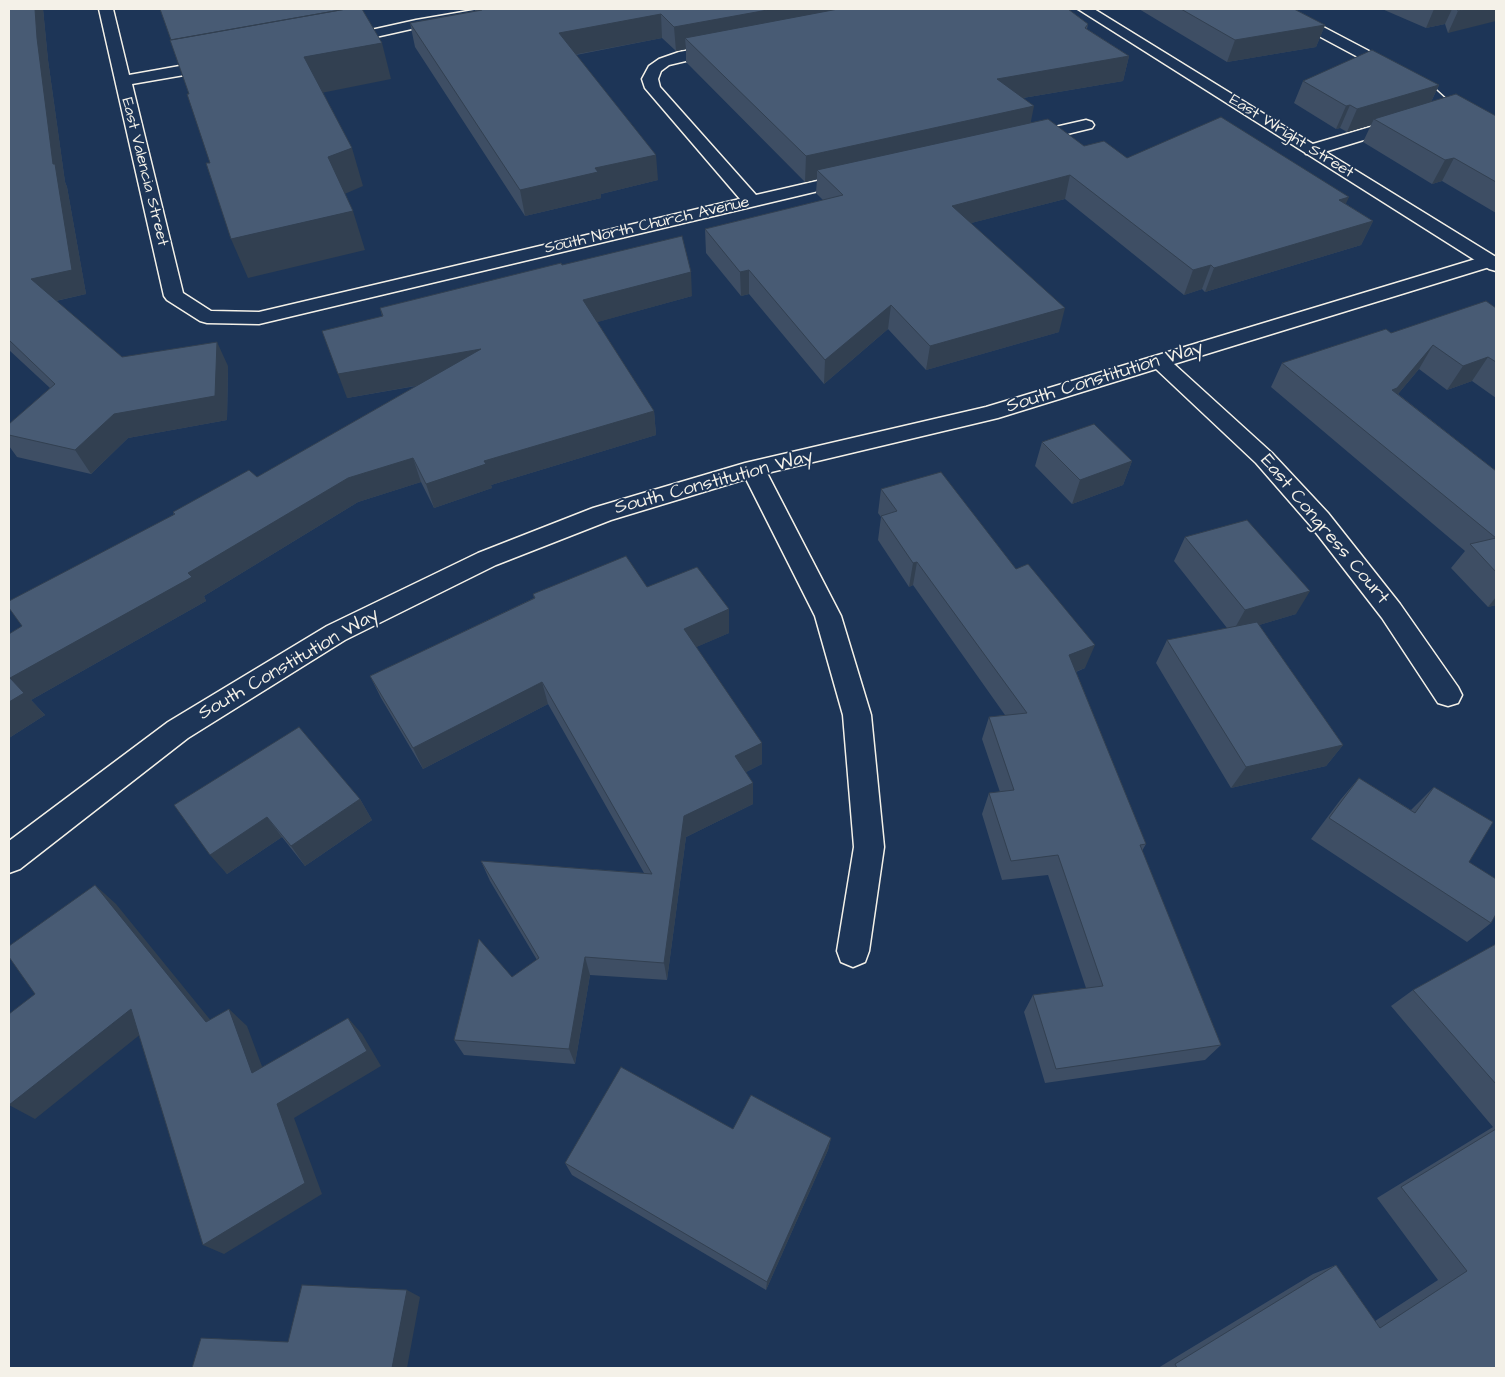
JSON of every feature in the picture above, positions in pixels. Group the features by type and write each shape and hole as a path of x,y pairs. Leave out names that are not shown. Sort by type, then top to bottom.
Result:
{"street":[{"name":"East Valencia Street","path":"106,9 174,296 207,316"},
{"path":"406,9 416,24"},
{"path":"329,43 416,24 502,9"},
{"name":"East Wright Street","path":"1085,9 1493,263"},
{"path":"1279,9 1420,84 1440,102 1439,112 1312,150"},
{"path":"736,46 679,57 664,62 654,69 650,79 653,88 751,201"},
{"path":"122,81 231,61"},
{"path":"1010,142 1086,125"},
{"name":"South North Church Avenue","path":"207,316 259,318 866,175"},
{"name":"South Constitution Way","path":"9,859 178,730 336,633 487,560 594,517 754,469 990,413 1493,263"},
{"name":"East Congress Court","path":"1159,362 1264,458 1319,519 1391,611 1448,695"},
{"path":"754,469 828,616 857,715 869,847 853,951"}],"building":[{"path":"9,9 35,9 53,164 55,164 72,270 31,279 122,357 217,342 215,396 114,414 75,450 9,435 9,424 55,384 9,340"},
{"path":"160,9 346,9 171,40"},
{"path":"346,9 362,9 382,43 304,57 352,148 328,157 353,211 231,239 206,163 210,163 187,94 189,94 170,40"},
{"path":"481,9 773,9 674,27 661,14 559,33 656,155 595,168 598,172 520,190 410,23"},
{"path":"838,9 1068,9 1088,24 1085,28 1129,56 997,79 1034,106 806,156 685,38"},
{"path":"1181,9 1294,9 1325,25 1235,40"},
{"path":"1372,50 1439,85 1357,109 1350,105 1346,106 1303,81"},
{"path":"1456,94 1496,116 1496,182 1454,158 1445,160 1374,119"},
{"path":"1221,117 1349,197 1339,200 1373,221 1214,268 1211,265 1193,270 1070,175 952,206 1065,308 930,346 891,305 825,360 749,270 740,272 705,229 843,195 817,170 1048,119 1084,146 1104,141 1127,158"},
{"path":"682,236 691,272 583,300 654,411 484,461 486,464 426,484 413,458 348,478 188,573 192,577 10,678 24,693 9,702 9,634 22,626 9,608 9,601 175,514 173,512 249,470 257,477 481,349 338,374 322,331 383,316 380,308 561,263 562,265"},
{"path":"1486,301 1496,308 1496,362 1488,357 1463,366 1433,345 1397,388 1392,390 1496,471 1496,538 1282,363 1386,329 1391,333"},
{"path":"1094,424 1132,461 1080,480 1042,442"},
{"path":"941,472 1016,569 1028,564 1095,645 1069,655 1146,844 1140,845 1221,1045 1056,1069 1033,995 1103,986 1058,855 1011,861 989,793 1014,790 989,717 1027,713 917,562 913,563 881,516 897,511 881,489"},
{"path":"1247,520 1310,591 1245,610 1185,537"},
{"path":"1496,538 1496,572 1470,544"},
{"path":"626,556 647,587 697,567 729,609 684,629 762,743 735,756 753,783 684,816 664,963 585,957 569,1049 454,1040 479,939 512,977 539,958 481,861 652,874 542,682 413,748 370,676 535,598 533,594"},
{"path":"1257,622 1343,745 1246,767 1167,640"},
{"path":"299,727 360,799 291,846 267,817 210,855 174,805"},
{"path":"1359,778 1415,813 1434,787 1493,822 1469,862 1496,879 1496,914 1491,923 1329,818"},
{"path":"95,885 206,1022 229,1009 252,1073 348,1018 367,1051 277,1104 305,1183 203,1245 131,1009 9,1105 9,1014 35,994 9,957 9,946"},
{"path":"1496,944 1496,1084 1413,990"},
{"path":"621,1067 733,1129 751,1095 831,1138 767,1282 565,1163"},
{"path":"1496,1129 1496,1368 1177,1368 1175,1364 1336,1265 1380,1328 1467,1271 1401,1187"},
{"path":"302,1285 407,1290 392,1368 192,1368 201,1338 288,1342"}]}
